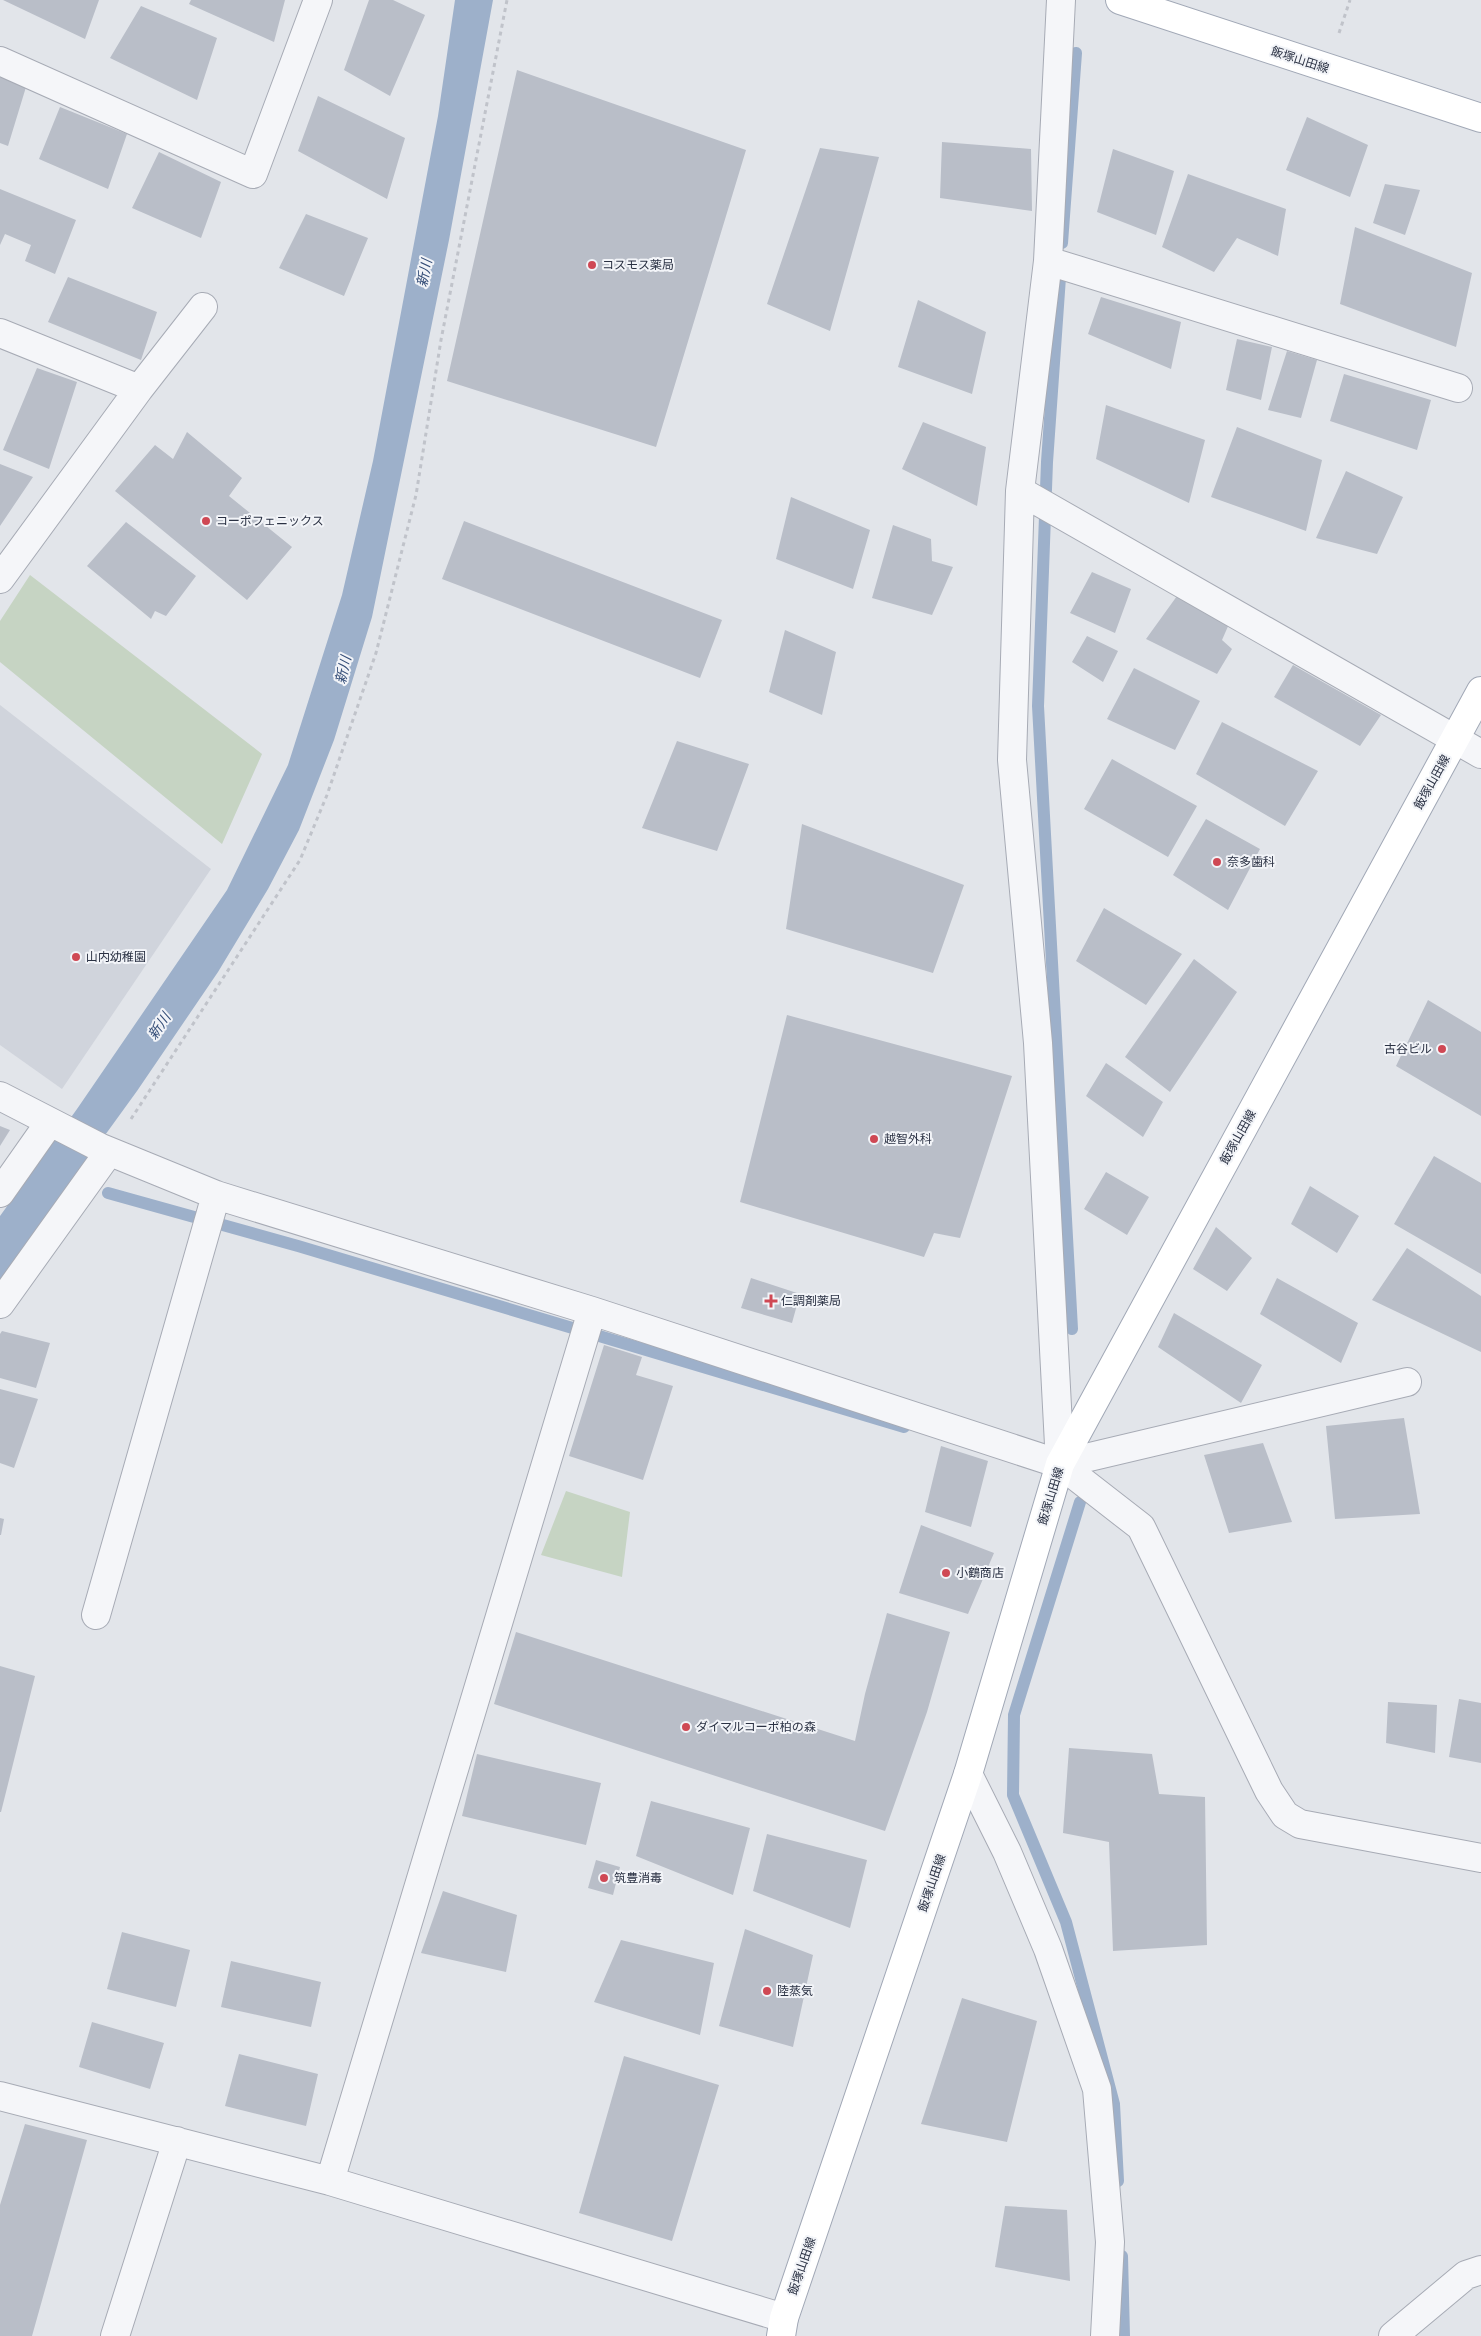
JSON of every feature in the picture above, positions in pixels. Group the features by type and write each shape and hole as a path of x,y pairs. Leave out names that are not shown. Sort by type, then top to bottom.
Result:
{"main road":[{"name":"飯塚山田線","path":"1120,0 1481,118"},
{"name":"飯塚山田線","path":"783,2327 968,1774 1060,1464 1481,691"}],"street":[{"path":"0,61 253,174 318,0"},
{"path":"1060,1464 1038,1043 1012,760 1020,490 1048,261 1061,0"},
{"path":"1048,261 1458,388"},
{"path":"0,579 139,388 203,307"},
{"path":"0,333 139,388"},
{"path":"1020,490 1481,754"},
{"path":"0,1096 105,1150 216,1195 592,1311 1060,1464 1142,1527 1269,1791 1285,1815 1300,1824 1481,1858"},
{"path":"0,1193 54,1124"},
{"path":"0,1304 105,1150"},
{"path":"96,1615 216,1195"},
{"path":"330,2181 592,1311"},
{"path":"1060,1464 1407,1382"},
{"path":"968,1774 1007,1852 1048,1949 1097,2089 1110,2242 1105,2336"},
{"path":"0,2096 330,2181 783,2327"},
{"path":"115,2336 177,2141"},
{"path":"1393,2336 1466,2275 1481,2270"}],"path":[{"path":"105,1150 300,860 328,795 376,653 416,495 441,340 507,0"}],"shaded area":[{"name":"山内幼稚園","path":"0,705 211,869 62,1089 0,1045"}],"green space":[{"path":"30,575 262,754 222,844 0,662 0,621"},
{"path":"566,1491 630,1512 622,1577 541,1555"}],"water":[{"name":"新川","path":"455,0 493,0 449,240 372,617 334,740 299,830 268,889 218,972 137,1091 0,1280 0,1216 77,1109 227,890 288,765 342,595 373,461 438,116"}],"building":[{"path":"3,0 99,0 85,39"},
{"path":"191,0 285,0 274,42 189,4"},
{"path":"369,0 393,0 425,15 390,96 344,70"},
{"path":"141,6 217,38 197,100 110,58"},
{"name":"コスモス薬局","path":"517,70 746,150 656,447 447,381"},
{"path":"0,77 26,87 8,146 0,143"},
{"path":"318,96 405,138 387,199 298,151"},
{"path":"60,107 127,134 108,189 39,159"},
{"path":"1307,117 1368,145 1350,197 1286,170"},
{"path":"942,142 1031,149 1032,211 940,198"},
{"path":"820,148 879,157 830,331 767,304"},
{"path":"1113,149 1174,171 1156,235 1097,212"},
{"path":"159,152 221,182 201,238 132,208"},
{"path":"1188,174 1286,209 1278,256 1237,238 1214,272 1162,247"},
{"path":"1385,184 1420,190 1405,235 1373,223"},
{"path":"0,189 76,220 55,274 25,261 31,245 5,234 0,245"},
{"path":"306,214 368,238 344,296 279,268"},
{"path":"1355,227 1472,273 1456,347 1340,304"},
{"path":"68,277 157,312 141,360 48,322"},
{"path":"1101,297 1181,322 1171,369 1088,334"},
{"path":"918,300 986,332 972,394 898,367"},
{"path":"1237,339 1272,347 1261,400 1226,390"},
{"path":"1287,351 1317,360 1301,418 1268,410"},
{"path":"37,368 77,382 49,469 3,450"},
{"path":"1344,374 1431,400 1417,450 1330,421"},
{"path":"1106,405 1205,440 1189,503 1096,459"},
{"path":"923,422 986,447 977,506 902,469"},
{"path":"1237,427 1322,460 1306,531 1211,497"},
{"name":"コーポフェニックス","path":"187,432 242,478 229,496 292,547 247,600 115,491 155,445 173,459"},
{"path":"0,464 33,477 0,526"},
{"path":"1346,471 1403,497 1377,554 1316,538"},
{"path":"791,497 870,530 853,589 776,559"},
{"path":"464,521 722,620 700,678 442,579"},
{"path":"126,522 196,576 166,616 155,611 151,619 87,566"},
{"path":"893,525 931,539 932,561 953,567 932,615 872,598"},
{"path":"1092,572 1131,589 1115,633 1070,613"},
{"path":"1177,596 1229,624 1222,640 1232,649 1217,674 1146,639"},
{"path":"785,630 836,652 822,715 769,692"},
{"path":"1087,636 1118,651 1103,682 1072,662"},
{"path":"1293,665 1381,715 1360,746 1274,697"},
{"path":"1134,668 1200,701 1175,750 1107,719"},
{"path":"1222,722 1318,771 1285,826 1196,774"},
{"path":"677,741 749,764 717,851 642,828"},
{"path":"1112,759 1197,806 1168,857 1084,809"},
{"name":"奈多歯科","path":"1206,819 1260,849 1228,910 1173,875"},
{"path":"802,824 964,885 933,973 786,929"},
{"path":"1104,908 1182,954 1146,1005 1076,961"},
{"path":"1194,959 1237,992 1170,1092 1125,1057"},
{"name":"古谷ビル","path":"1428,1000 1481,1032 1481,1116 1396,1066"},
{"name":"越智外科","path":"787,1015 1012,1076 960,1238 934,1233 924,1257 740,1202"},
{"path":"1106,1063 1163,1102 1143,1137 1086,1096"},
{"path":"0,1126 10,1130 0,1146"},
{"path":"1434,1156 1481,1183 1481,1274 1394,1224"},
{"path":"1106,1172 1149,1197 1127,1235 1084,1209"},
{"path":"1310,1186 1359,1216 1337,1253 1291,1224"},
{"path":"1216,1227 1252,1258 1227,1291 1193,1269"},
{"path":"1407,1248 1481,1296 1481,1352 1372,1300"},
{"name":"仁調剤薬局","path":"751,1278 800,1294 792,1323 741,1308"},
{"path":"1277,1278 1358,1323 1341,1363 1260,1314"},
{"path":"1174,1313 1262,1365 1241,1403 1158,1347"},
{"path":"2,1331 50,1343 36,1388 0,1378 0,1334"},
{"path":"604,1345 642,1357 636,1375 673,1386 643,1480 569,1456"},
{"path":"0,1389 38,1399 14,1468 0,1463"},
{"path":"1404,1418 1420,1514 1335,1519 1326,1426"},
{"path":"1263,1443 1292,1522 1229,1533 1204,1455"},
{"path":"941,1446 988,1461 971,1527 925,1512"},
{"path":"0,1518 4,1519 1,1535 0,1535"},
{"name":"小鶴商店","path":"921,1525 994,1553 968,1614 899,1593"},
{"name":"ダイマルコーポ柏の森","path":"887,1613 950,1632 927,1712 885,1831 494,1704 516,1632 855,1741 865,1694"},
{"path":"0,1666 35,1676 1,1812 0,1812"},
{"path":"1459,1699 1481,1703 1481,1763 1449,1757"},
{"path":"1388,1702 1437,1705 1435,1753 1386,1743"},
{"path":"1069,1748 1152,1754 1159,1794 1205,1797 1207,1945 1113,1951 1109,1842 1063,1833"},
{"path":"477,1754 601,1783 586,1845 462,1816"},
{"path":"651,1801 750,1828 733,1895 636,1856"},
{"path":"767,1834 867,1860 850,1928 753,1891"},
{"name":"筑豊消毒","path":"596,1860 620,1867 613,1895 588,1888"},
{"path":"443,1891 517,1915 506,1972 421,1953"},
{"name":"陸蒸気","path":"745,1929 813,1955 793,2047 719,2026"},
{"path":"122,1932 190,1950 176,2007 107,1989"},
{"path":"621,1940 714,1963 700,2035 594,2002"},
{"path":"231,1961 321,1982 311,2027 221,2007"},
{"path":"962,1998 1037,2021 1007,2142 921,2124"},
{"path":"92,2022 164,2043 150,2089 79,2067"},
{"path":"239,2054 318,2074 306,2126 225,2106"},
{"path":"624,2056 719,2085 672,2241 579,2213"},
{"path":"25,2124 87,2140 32,2336 0,2336 0,2205"},
{"path":"1005,2206 1067,2210 1070,2281 995,2267"}],"waterway":[{"path":"1062,243 1076,53"},
{"path":"1061,263 1047,462 1038,706 1072,1329"},
{"path":"108,1193 298,1246 904,1427"},
{"path":"1080,1502 1014,1715 1013,1795 1066,1922 1114,2104 1118,2181"},
{"path":"1122,2256 1124,2336"}],"place":[{"name":"コスモス薬局","path":"592,265"},
{"name":"コーポフェニックス","path":"206,521"},
{"name":"奈多歯科","path":"1217,862"},
{"name":"山内幼稚園","path":"76,957"},
{"name":"古谷ビル","path":"1442,1049"},
{"name":"越智外科","path":"874,1139"},
{"name":"仁調剤薬局","path":"771,1301"},
{"name":"小鶴商店","path":"946,1573"},
{"name":"ダイマルコーポ柏の森","path":"686,1727"},
{"name":"筑豊消毒","path":"604,1878"},
{"name":"陸蒸気","path":"767,1991"}]}
